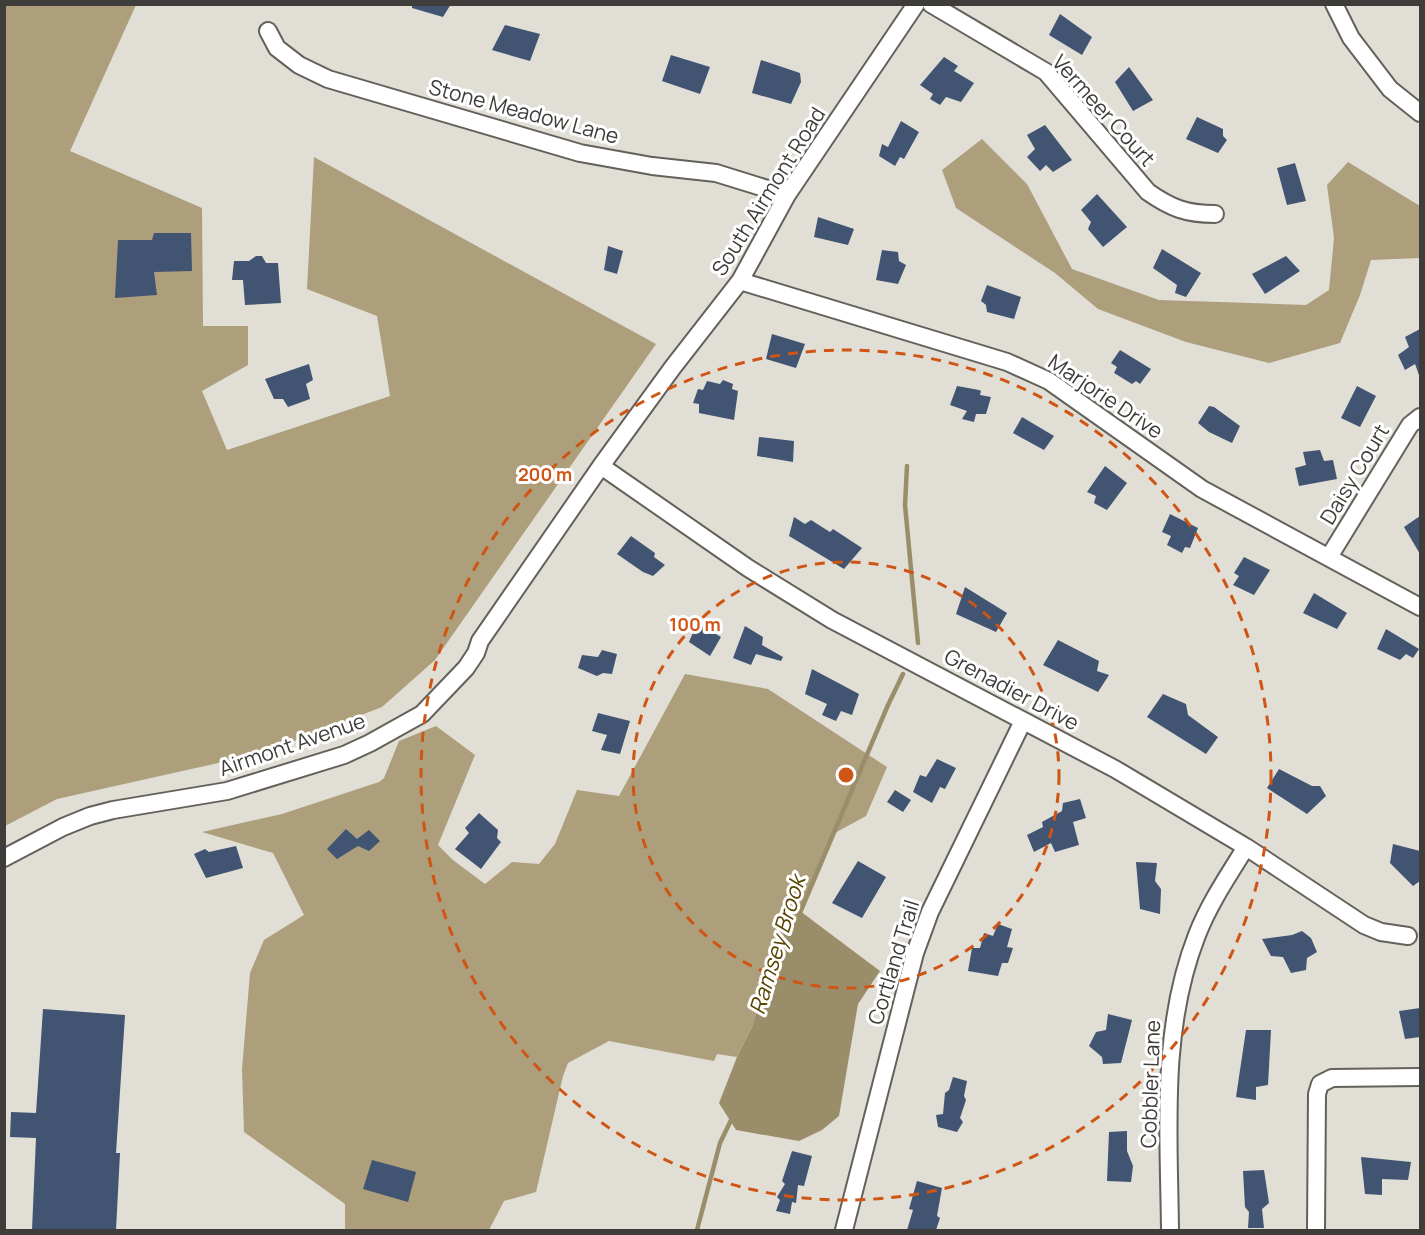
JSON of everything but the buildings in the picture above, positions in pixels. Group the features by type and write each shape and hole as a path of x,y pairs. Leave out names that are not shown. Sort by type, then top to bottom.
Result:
{"street":[{"name":"South Airmont Road","path":"673,367 740,282 787,195 916,4"},
{"name":"Vermeer Court","path":"931,4 1046,72 1148,192 1169,207 1196,214 1215,214"},
{"path":"1334,4 1351,38 1390,89 1420,113"},
{"name":"Stone Meadow Lane","path":"268,31 277,48 299,65 328,79 580,153 652,166 716,173 787,195"},
{"name":"Marjorie Drive","path":"740,282 1007,362 1038,376 1202,489 1420,607"},
{"name":"Airmont Avenue","path":"4,858 63,827 90,816 227,791 344,755 422,714 466,668 476,653 480,641 601,466 673,367"},
{"name":"Daisy Court","path":"1329,557 1410,425 1420,417"},
{"name":"Grenadier Drive","path":"601,466 748,568 823,614 1115,769 1246,847 1365,925 1381,932 1408,936"},
{"name":"Cortland Trail","path":"844,1230 915,953 930,912 1023,721"},
{"name":"Cobbler Lane","path":"1170,1230 1169,1074 1171,1036 1177,999 1197,933 1214,899 1246,847"},
{"path":"1316,1230 1317,1094 1320,1083 1332,1078 1420,1077"}],"shaded area":[{"path":"5,5 136,5 70,151 202,208 203,326 248,326 248,365 202,391 227,450 390,396 377,316 307,289 314,157 656,344 435,660 382,707 263,753 57,799 5,826"},
{"path":"982,139 1027,184 1072,269 1159,300 1306,305 1329,290 1334,238 1327,185 1348,162 1420,206 1420,258 1371,260 1360,295 1340,343 1269,363 1186,342 1098,309 1055,273 956,208 942,170"},
{"path":"685,674 768,689 887,767 866,816 833,834 800,911 776,946 752,1027 737,1057 717,1054 714,1061 609,1041 568,1063 536,1192 504,1201 489,1230 345,1230 345,1204 244,1132 242,1069 250,973 264,940 304,915 273,853 202,832 282,814 379,782 384,778 399,741 436,726 475,755 438,845 453,860 485,884 512,862 539,864 555,844 577,790 619,796"}],"water":[{"path":"800,911 880,971 858,1004 839,1116 822,1130 799,1141 736,1130 719,1103 737,1057 752,1027 776,946"}],"waterway":[{"name":"Ramsey Brook","path":"907,466 905,505 918,643"},
{"name":"Ramsey Brook","path":"799,915 903,674"},
{"name":"Ramsey Brook","path":"697,1230 720,1143 733,1116"}]}
